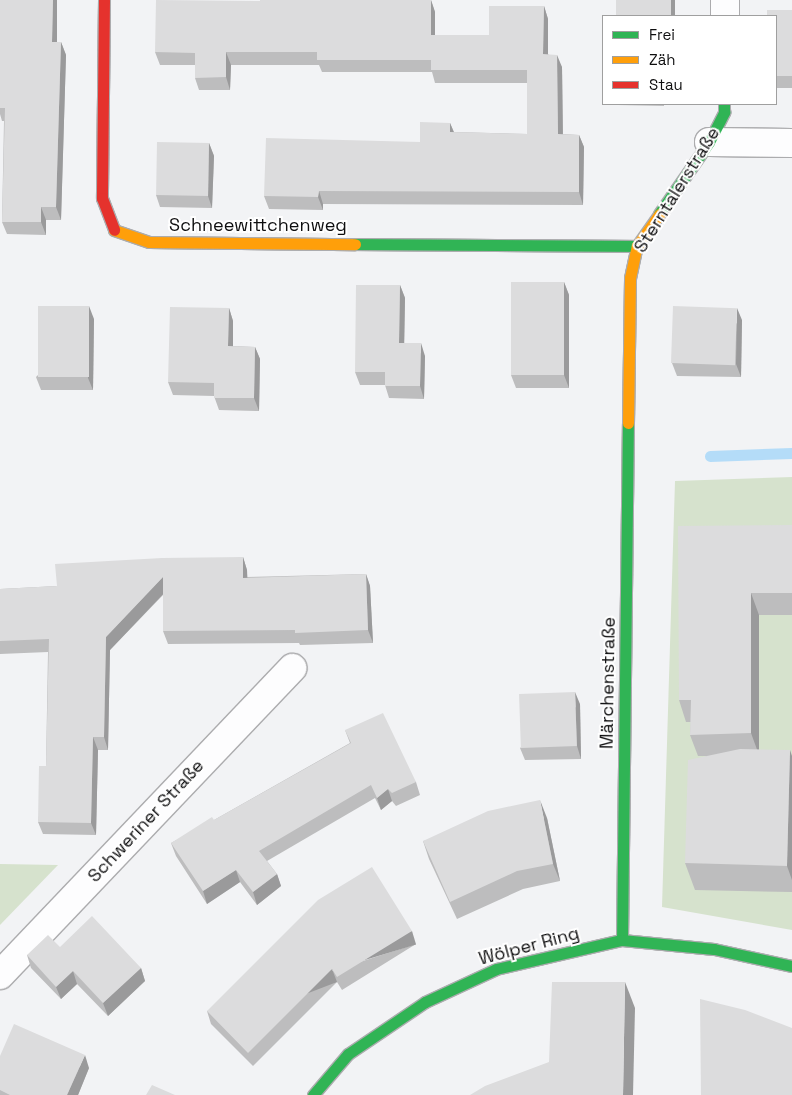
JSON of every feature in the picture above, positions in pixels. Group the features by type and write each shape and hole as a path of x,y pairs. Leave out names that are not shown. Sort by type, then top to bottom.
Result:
{"street":[{"name":"Schneewittchenweg","path":"104,0 102,198 114,230 149,242 637,246"},
{"path":"725,0 725,15"},
{"name":"Sterntalerstraße","path":"627,426 630,278 637,246 709,142 724,112 724,105"},
{"path":"709,142 792,143"},
{"name":"Märchenstraße","path":"622,940 627,426"},
{"name":"Schweriner Straße","path":"0,975 292,668"},
{"name":"Wölper Ring","path":"313,1095 348,1054 425,1002 496,969 622,940 714,949 792,966"}],"green space":[{"path":"792,477 792,930 662,907 675,481"},
{"path":"0,864 58,865 0,925"}],"building":[{"path":"0,0 53,0 52,42 61,42 56,207 41,207 41,222 2,222 5,108 0,108"},
{"path":"156,0 431,0 431,60 317,60 317,52 226,52 226,77 195,78 195,53 155,52"},
{"path":"616,0 671,0 671,15 616,15"},
{"path":"489,6 544,6 543,54 557,55 558,134 579,135 579,192 319,191 318,197 264,196 266,138 420,142 420,122 450,123 450,132 527,134 527,70 431,70 431,35 489,35"},
{"path":"767,10 792,10 792,76 777,76 777,15 767,15"},
{"path":"157,142 209,143 208,196 156,195"},
{"path":"511,282 564,282 564,375 511,375"},
{"path":"356,285 400,285 399,343 421,343 420,386 385,386 385,372 355,372"},
{"path":"38,306 89,306 89,377 38,377"},
{"path":"673,306 737,308 735,365 671,363"},
{"path":"170,307 229,308 228,346 255,347 254,398 214,398 214,383 168,382"},
{"path":"792,525 792,593 751,593 751,733 690,735 691,700 679,700 678,526"},
{"path":"243,557 243,578 366,574 368,630 295,633 295,630 163,631 163,577 106,637 104,737 93,737 91,823 38,822 39,766 46,766 49,639 0,641 0,589 57,586 55,564 162,558"},
{"path":"575,692 577,746 521,748 519,694"},
{"path":"383,713 416,782 392,793 388,789 377,798 371,785 259,851 277,874 253,892 236,870 203,891 171,843 212,817 214,820 351,743 345,730"},
{"path":"740,749 790,750 787,866 685,863 688,760"},
{"path":"540,800 553,864 517,871 450,902 423,841 488,811"},
{"path":"372,867 412,931 337,977 332,969 248,1053 207,1011 318,900"},
{"path":"92,916 141,968 103,1003 73,971 56,987 27,955 48,935 60,947"},
{"path":"552,982 625,982 623,1095 470,1095 485,1086 549,1062"},
{"path":"700,999 745,1010 792,1028 792,1095 701,1095"},
{"path":"14,1024 85,1055 67,1095 10,1095 0,1090 0,1056"},
{"path":"152,1085 175,1095 146,1095"}],"waterway":[{"path":"710,456 792,453"}],"traffic: fast":[{"path":"659,214 709,142 724,112 724,105"},
{"path":"355,244 637,246"},
{"path":"622,940 628,423"},
{"path":"313,1095 348,1054 425,1002 496,969 622,940 714,949 792,966"}],"traffic: slow":[{"path":"628,423 630,278 637,246 659,214"},
{"path":"114,230 149,242 355,244"}],"traffic: jam":[{"path":"104,0 102,198 114,230"}]}
